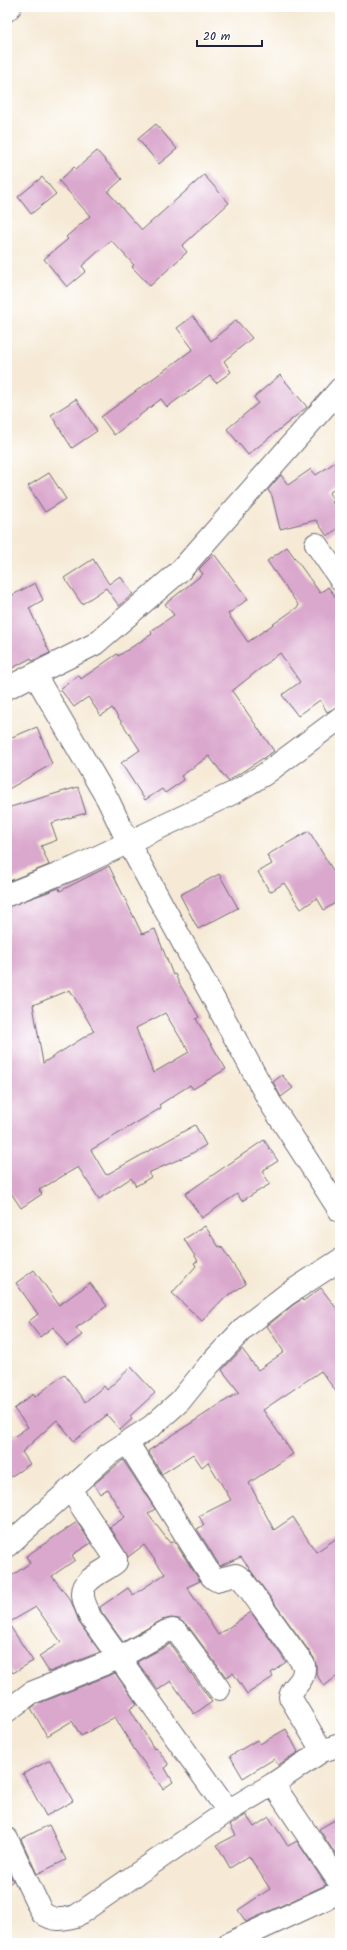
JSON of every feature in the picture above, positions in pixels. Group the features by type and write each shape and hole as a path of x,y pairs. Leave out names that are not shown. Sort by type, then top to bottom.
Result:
{"street":[{"path":"7,10 10,7"},
{"path":"7,688 95,644 181,570 340,389"},
{"path":"316,544 340,579"},
{"path":"35,675 108,800 128,842 270,1104 340,1211"},
{"path":"7,896 74,868 233,793 265,774 340,718"},
{"path":"7,1546 109,1454 152,1426 180,1401 209,1365 245,1328 286,1295 340,1260"},
{"path":"7,1839 42,1913 50,1919 56,1920 76,1916 228,1811 331,1748 290,1697 291,1691 301,1681 305,1672 304,1665 242,1578 236,1575 216,1580 212,1577 127,1442"},
{"path":"70,1489 116,1559 116,1562 109,1569 84,1585 82,1594 90,1617 228,1811"},
{"path":"7,1711 31,1694 119,1658 165,1632 175,1631 219,1689"},
{"path":"273,1784 340,1883"},
{"path":"230,1943 340,1892"}],"building":[{"path":"156,124 177,149 159,164 138,139"},
{"path":"97,151 122,179 108,192 142,230 204,175 229,203 182,246 187,252 150,286 132,267 134,265 111,240 82,266 86,271 67,287 44,259 68,239 66,237 90,216 59,181 74,167 76,169"},
{"path":"42,177 56,194 31,214 18,197"},
{"path":"193,316 211,341 236,320 252,338 224,361 231,372 216,383 210,376 167,407 161,399 114,435 101,417 193,349 177,328"},
{"path":"280,375 307,407 248,455 227,429 258,403 254,397"},
{"path":"76,399 97,431 72,448 51,415"},
{"path":"340,459 340,485 329,493 334,500 332,502 340,513 340,527 327,536 316,520 280,529 272,496 268,490 281,475 288,485 311,469 316,475"},
{"path":"49,473 66,499 45,512 28,486"},
{"path":"287,547 320,593 328,587 340,603 340,706 327,712 320,700 298,716 282,695 300,682 280,653 232,691 274,751 228,781 209,756 181,776 184,780 165,793 162,789 145,800 121,763 140,750 112,708 101,716 88,697 74,707 60,689 79,675 81,679 117,654 118,656 152,634 151,631 174,615 165,604 203,574 199,569 214,554 248,599 228,614 248,642 299,606 267,561"},
{"path":"93,559 109,584 120,576 133,594 119,606 106,588 82,604 64,578"},
{"path":"35,583 43,600 29,608 50,653 32,661 31,658 7,671 7,598"},
{"path":"37,727 52,764 7,790 7,739"},
{"path":"78,787 86,813 51,823 57,840 41,846 49,865 7,882 7,808"},
{"path":"309,831 340,882 340,900 324,910 317,898 301,909 284,883 270,892 258,872 272,864 267,855"},
{"path":"109,866 142,934 155,929 173,975 175,974 199,1017 196,1019 226,1069 193,1089 190,1085 159,1105 161,1108 91,1150 106,1175 195,1125 206,1145 189,1155 148,1173 151,1177 136,1186 131,1178 99,1199 78,1167 39,1190 42,1194 21,1208 7,1187 7,907 59,888 60,891","holes":["70,990 94,1031 43,1063 33,1005","165,1013 189,1052 153,1073 136,1028"]},
{"path":"219,874 238,908 198,929 180,895"},
{"path":"282,1075 293,1088 281,1097 273,1082"},
{"path":"264,1140 278,1161 262,1171 270,1184 242,1201 237,1194 202,1218 185,1194"},
{"path":"205,1226 219,1247 221,1246 246,1284 224,1298 202,1321 172,1293 196,1266 194,1263 198,1261 184,1239"},
{"path":"34,1270 59,1305 90,1283 107,1306 76,1328 82,1335 67,1346 53,1327 40,1337 28,1322 38,1314 16,1283"},
{"path":"321,1288 340,1313 340,1397 321,1371 263,1410 293,1454 249,1483 274,1530 293,1517 316,1552 340,1536 340,1674 324,1686 316,1674 314,1658 241,1557 220,1566 197,1529 204,1525 199,1516 231,1500 208,1462 202,1467 193,1454 162,1474 148,1451 239,1392 222,1370 242,1349 258,1370 284,1352 267,1326 293,1305 302,1299 303,1301"},
{"path":"131,1367 155,1393 130,1416 132,1419 120,1430 107,1415 74,1441 57,1420 22,1452 30,1464 7,1479 7,1431 12,1438 28,1427 14,1409 33,1394 35,1397 64,1374 85,1402 104,1386 107,1390"},
{"path":"123,1460 155,1509 148,1514 170,1543 174,1541 200,1581 187,1587 218,1635 251,1612 286,1662 271,1673 273,1677 247,1694 233,1673 226,1677 188,1626 179,1619 171,1618 162,1620 123,1642 101,1611 100,1607 128,1588 133,1595 165,1574 144,1545 128,1557 110,1527 125,1517 107,1489 100,1494 94,1484"},
{"path":"77,1522 91,1543 72,1555 75,1560 52,1576 71,1601 80,1624 100,1652 49,1672 39,1656 61,1642 36,1607 8,1623 33,1661 13,1673 7,1664 7,1579 30,1563 26,1556"},
{"path":"170,1644 212,1702 194,1714 171,1681 158,1690 137,1662"},
{"path":"115,1673 137,1704 130,1709 154,1749 156,1747 169,1765 165,1768 173,1782 163,1789 134,1749 115,1717 81,1736 72,1721 47,1736 31,1708 37,1704"},
{"path":"286,1729 298,1752 278,1765 274,1759 243,1778 230,1756 257,1740 260,1744"},
{"path":"50,1760 73,1801 46,1816 23,1774"},
{"path":"246,1815 254,1827 269,1817 288,1846 297,1841 326,1885 246,1922 238,1910 270,1889 249,1856 230,1868 217,1845 236,1835 230,1825"},
{"path":"340,1817 340,1861 319,1829"},
{"path":"49,1825 66,1860 37,1874 21,1839"},
{"path":"7,1868 13,1881 7,1885"}]}
